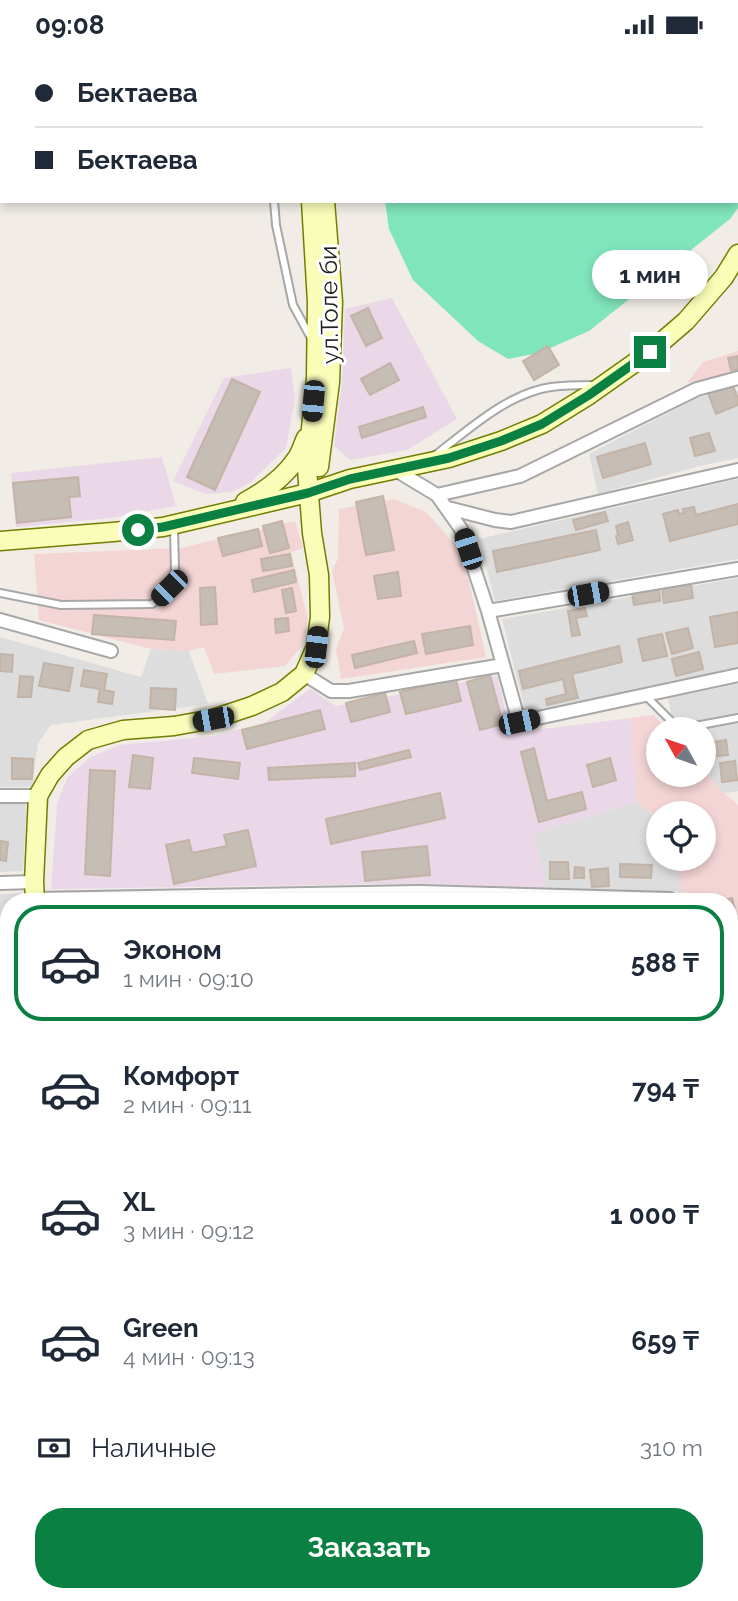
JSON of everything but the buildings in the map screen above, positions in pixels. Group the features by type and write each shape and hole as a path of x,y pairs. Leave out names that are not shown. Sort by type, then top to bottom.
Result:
{"main road":[{"name":"ул.Толе би","path":"308,493 307,469 317,348 311,203"},
{"name":"ул.Толе би","path":"308,493 319,470 330,382 333,302 325,203"},
{"path":"0,541 174,524 308,493 350,479 449,458 501,441 542,424 650,352 686,321 724,277 738,254"},
{"path":"227,512 263,492 282,476 297,458 311,425"},
{"path":"321,454 334,468 350,479"},
{"path":"35,893 38,796 65,757 88,740 123,730 174,726 213,719 252,706 282,692 304,674 316,647 320,617 319,575 308,493"}],"street":[{"path":"437,495 520,476 697,389 738,378"},
{"path":"394,469 437,495 461,529 488,611 519,722 738,675"},
{"path":"448,509 511,522 738,470"},
{"path":"488,611 738,569"},
{"path":"0,620 111,651"},
{"path":"304,674 331,691 349,691 503,665"},
{"path":"0,796 38,796"},
{"path":"0,883 32,893"}],"lane":[{"path":"274,203 276,225 293,305 317,348"},
{"path":"424,463 487,415 521,396 550,387 604,384"},
{"path":"0,593 61,605 152,604 169,588 175,571 174,524"},
{"path":"645,695 679,729 738,718"}],"shaded area":[{"path":"392,298 457,419 407,450 350,460 334,446 342,382 345,309"},
{"path":"738,351 738,372 687,383 703,362"},
{"path":"291,368 295,398 286,448 250,483 232,492 205,494 173,481 224,378"},
{"path":"738,390 738,458 598,494 589,454 699,397"},
{"path":"162,457 176,506 110,518 16,527 11,473"},
{"path":"738,479 738,559 495,601 479,539"},
{"path":"394,499 426,512 463,554 486,657 341,679 336,649 344,628 332,570 338,559 339,509"},
{"path":"295,521 303,548 291,552 308,619 302,646 285,666 214,674 204,647 189,651 151,649 39,620 34,554 181,548"},
{"path":"738,578 738,667 526,714 502,619"},
{"path":"0,637 141,677 151,649 189,651 208,704 51,725 38,743 32,787 0,787"},
{"path":"497,676 511,733 631,718 636,802 534,834 547,889 380,884 51,889 57,804 67,778 89,758 119,745 214,736 264,723 310,689 336,706"},
{"path":"738,684 738,791 724,793 716,784 716,717 672,717 668,698"},
{"path":"654,715 656,717 646,717 646,787 716,787 716,784 738,805 738,893 682,893 679,871 716,871 716,801 646,801 646,809 636,802 631,718"},
{"path":"636,802 646,809 646,871 679,871 682,892 547,889 534,834"},
{"path":"27,803 23,871 0,872 0,804"}],"green space":[{"path":"385,203 738,203 738,208 730,219 589,331 539,353 508,359 478,341 413,280 389,229"}],"route":[{"path":"138,530 163,527 308,493 350,479 449,458 501,441 542,424 650,352"}]}
